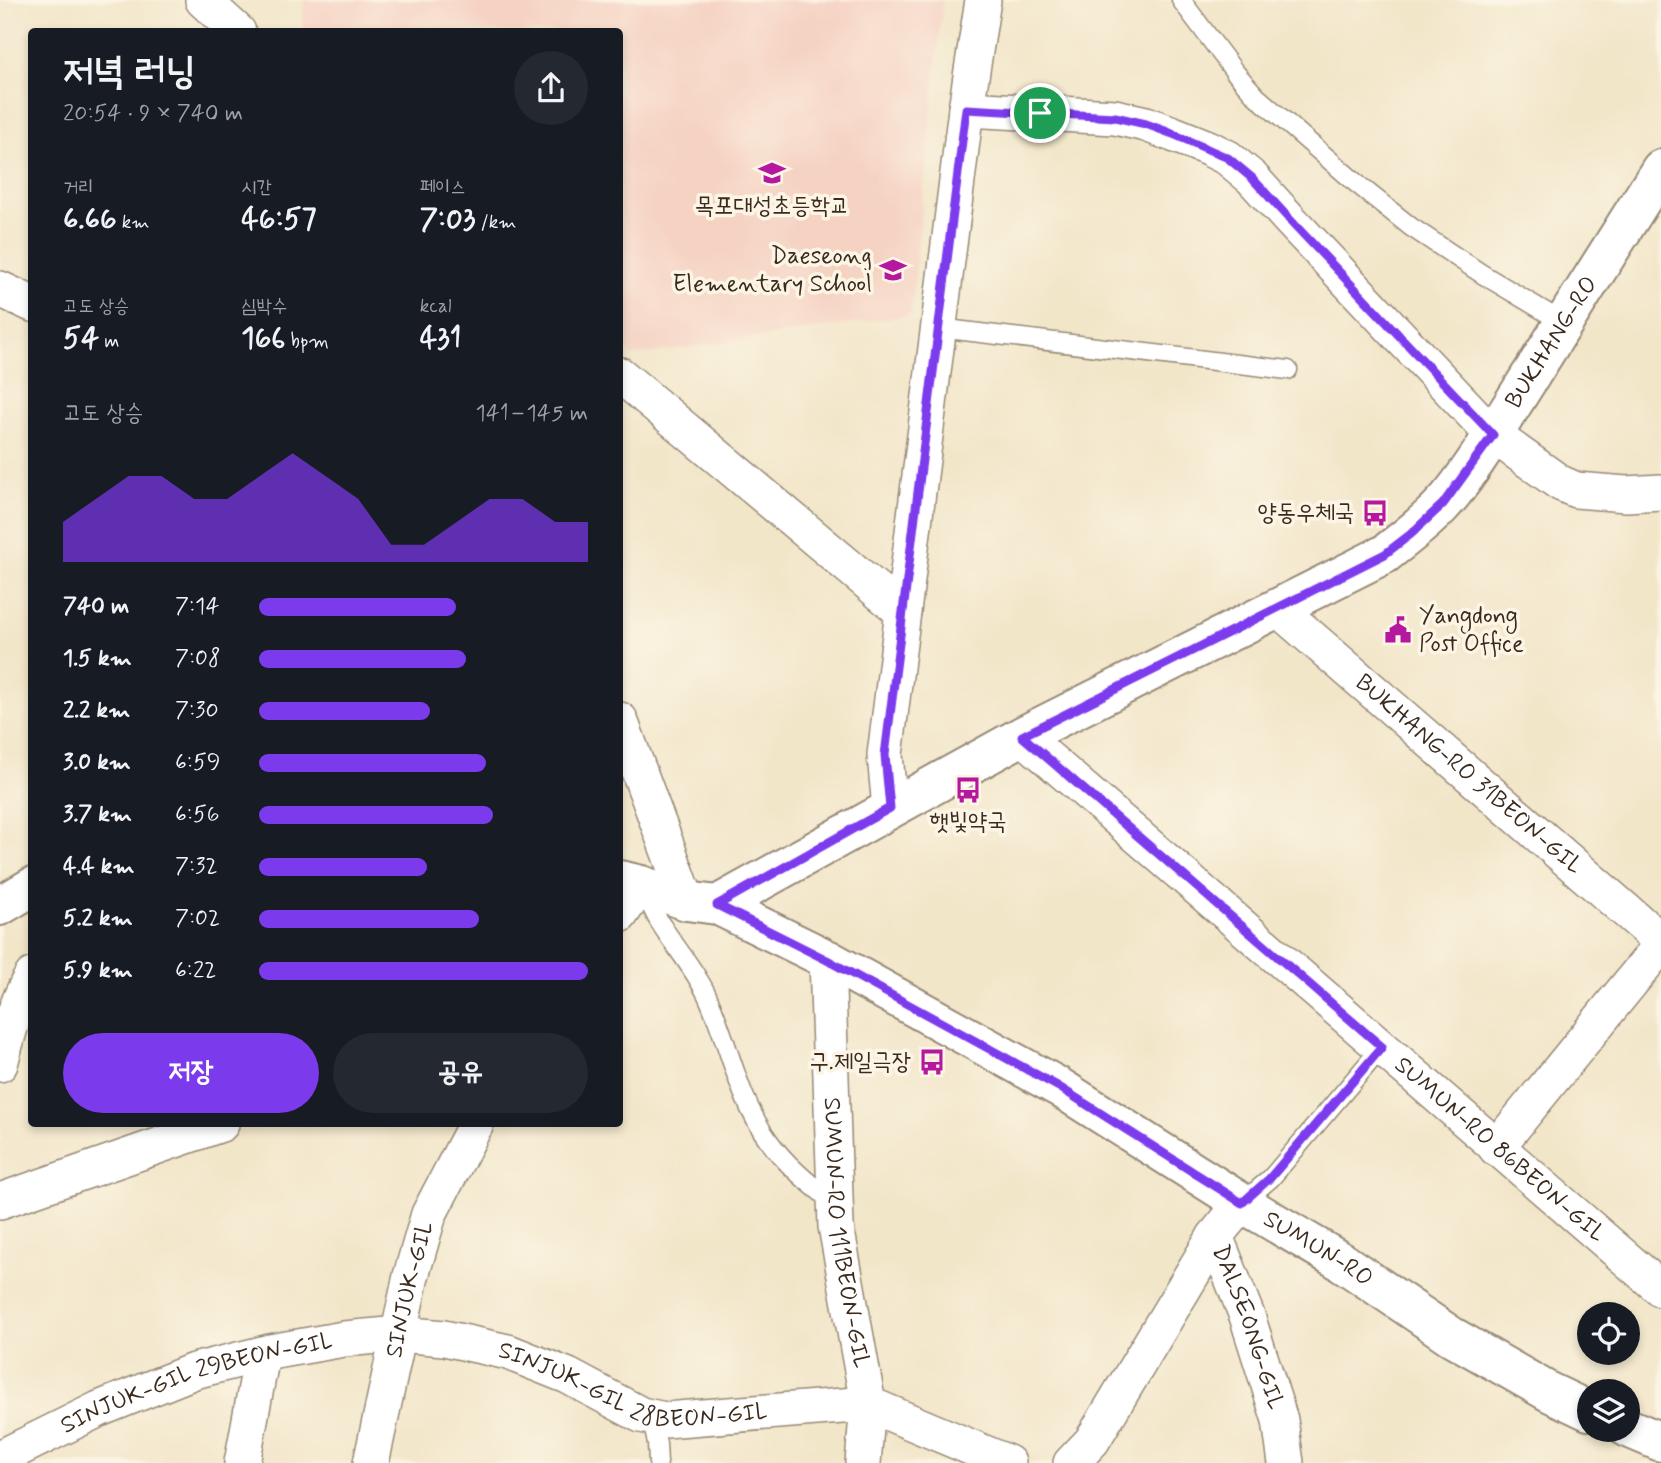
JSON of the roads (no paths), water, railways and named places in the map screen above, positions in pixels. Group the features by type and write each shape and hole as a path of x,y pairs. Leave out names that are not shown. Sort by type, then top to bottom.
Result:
{"street":[{"path":"203,0 234,28"},
{"path":"890,808 885,755 966,109 983,0"},
{"path":"966,109 1115,117 1146,124 1228,158 1252,178 1493,435 1560,483 1576,490 1626,494 1661,492"},
{"name":"BUKHANG-RO","path":"702,903 890,808 1022,736 1385,554 1443,504 1493,435 1661,169"},
{"path":"0,289 28,302"},
{"path":"623,378 903,612"},
{"name":"BUKHANG-RO 31BEON-GIL","path":"1277,608 1661,943"},
{"path":"623,727 702,903"},
{"name":"SUMUN-RO 86BEON-GIL","path":"1022,736 1661,1289"},
{"path":"0,906 28,889"},
{"path":"627,893 702,903"},
{"name":"SUMUN-RO","path":"702,903 827,960 1059,1087 1242,1203 1342,1262 1451,1336 1577,1405"},
{"path":"1496,1147 1661,943"},
{"name":"SUMUN-RO 111BEON-GIL","path":"827,960 836,1226 868,1404 863,1463"},
{"path":"0,1064 11,1023 28,982"},
{"path":"0,1201 212,1127"},
{"name":"SINJUK-GIL","path":"371,1463 411,1276 429,1214 474,1127"},
{"name":"DALSEONG-GIL","path":"1242,1203 1215,1236 1247,1316 1280,1420 1286,1463"},
{"path":"1071,1463 1092,1441 1215,1236"},
{"name":"SINJUK-GIL 29BEON-GIL","path":"0,1458 99,1409 194,1371 262,1354 344,1339 400,1334"},
{"name":"SINJUK-GIL 28BEON-GIL","path":"400,1334 444,1338 508,1352 568,1376 652,1419 672,1420 868,1404"},
{"path":"242,1463 262,1354"},
{"path":"868,1404 1008,1463"},
{"path":"1640,1433 1661,1442"}],"lane":[{"path":"1181,0 1256,96 1356,183 1411,227 1564,323"},
{"path":"939,328 1288,369"},
{"path":"627,893 660,923 695,972 716,1014 743,1091 769,1142 807,1183 835,1203"},
{"path":"1242,1203 1270,1178 1382,1047"},
{"path":"652,1419 658,1463"}],"place":[{"name":"목포대성초등학교","path":"772,173"},
{"name":"Daeseong Elementary School","path":"893,270"},
{"name":"양동우체국","path":"1375,513"},
{"name":"Yangdong Post Office","path":"1398,630"},
{"name":"햇빛약국","path":"968,790"},
{"name":"구.제일극장","path":"932,1062"}]}
